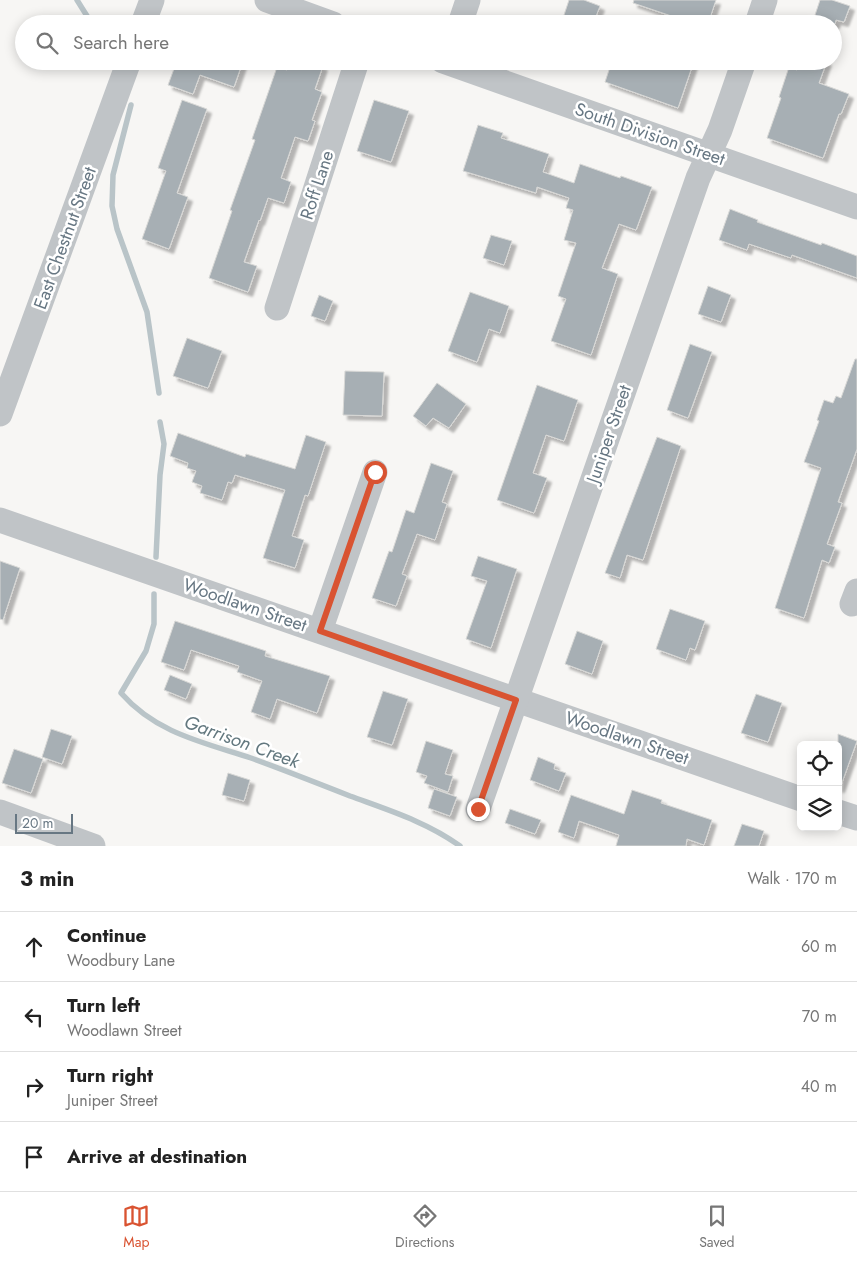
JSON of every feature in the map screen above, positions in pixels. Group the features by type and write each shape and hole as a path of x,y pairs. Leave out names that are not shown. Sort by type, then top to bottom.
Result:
{"street":[{"path":"146,15 152,0"},
{"path":"267,0 308,15"},
{"path":"463,15 468,0"},
{"path":"760,15 765,0"},
{"name":"East Chestnut Street","path":"0,414 126,70"},
{"name":"Roff Lane","path":"277,308 355,70"},
{"name":"South Division Street","path":"469,70 857,207"},
{"name":"Juniper Street","path":"478,809 698,178 720,130 741,70"},
{"path":"320,631 375,472"},
{"name":"Woodlawn Street","path":"0,520 797,798"},
{"path":"0,812 93,846"},
{"path":"842,813 857,818"}],"building":[{"path":"569,0 584,0 600,6 596,15 564,15"},
{"path":"634,0 716,0 711,15 668,15 633,3"},
{"path":"820,0 832,0 850,6 844,22 842,22 842,15 815,15"},
{"path":"174,70 240,70 234,87 200,75 193,94 168,85"},
{"path":"276,70 322,70 315,89 322,92 312,120 315,121 308,141 295,137 281,178 291,182 284,203 268,198 244,262 257,266 248,292 209,278 232,211 230,210 255,140 252,139"},
{"path":"609,70 691,70 678,108 605,82"},
{"path":"788,70 824,70 819,83 849,94 841,114 839,114 823,158 767,138 781,98 779,97"},
{"path":"182,100 207,109 177,193 188,197 169,249 142,239 166,171 158,168"},
{"path":"374,100 409,111 391,162 357,151"},
{"path":"478,125 503,133 501,138 549,154 543,172 574,183 580,164 652,187 636,230 619,224 602,268 618,274 591,355 551,341 566,299 558,296 576,243 564,240 573,210 566,208 569,198 537,187 536,193 463,171"},
{"path":"730,209 758,220 757,222 857,256 857,278 792,255 791,258 749,244 747,250 719,240"},
{"path":"491,235 512,241 504,265 483,258"},
{"path":"708,286 731,295 721,322 698,314"},
{"path":"470,292 509,306 500,333 489,329 477,362 448,351"},
{"path":"319,295 333,301 325,321 311,316"},
{"path":"187,338 222,351 208,388 173,376"},
{"path":"690,344 712,352 688,418 667,410"},
{"path":"855,359 857,359 857,449 838,502 842,503 827,544 835,547 829,563 822,560 804,618 775,608 821,468 804,462 819,421 817,420 824,400 833,403 836,396 841,398"},
{"path":"345,371 384,372 382,416 343,415"},
{"path":"437,383 466,404 449,428 433,418 426,426 413,416"},
{"path":"537,385 578,400 564,441 546,435 533,473 547,478 534,513 497,500"},
{"path":"178,433 245,457 246,454 295,469 306,435 326,442 308,496 305,495 292,536 304,540 295,568 263,558 285,490 235,475 232,483 228,482 222,500 200,493 202,486 192,482 196,471 187,468 188,463 170,456"},
{"path":"657,437 681,446 643,560 627,555 620,578 605,573"},
{"path":"431,463 453,471 442,502 447,504 435,540 417,534 402,574 407,576 396,606 372,598 389,551 392,552 406,510 414,513"},
{"path":"478,556 517,569 491,648 466,639 487,581 471,576"},
{"path":"0,561 20,568 3,620 0,619"},
{"path":"670,609 705,621 695,650 690,648 686,660 656,649"},
{"path":"175,621 266,651 265,656 330,676 317,713 277,699 270,719 251,712 262,681 237,672 239,666 191,650 184,670 161,662"},
{"path":"577,631 603,641 592,674 565,664"},
{"path":"170,675 192,684 186,699 164,690"},
{"path":"383,691 408,699 392,745 367,737"},
{"path":"756,694 782,703 768,742 741,733"},
{"path":"51,729 72,736 62,764 42,757"},
{"path":"838,734 857,741 842,782 842,741 838,741"},
{"path":"426,741 453,750 445,774 453,776 448,792 424,783 427,776 416,772"},
{"path":"14,749 43,759 31,793 2,783"},
{"path":"538,757 555,764 554,769 566,773 559,791 530,780"},
{"path":"228,773 250,780 244,801 222,795"},
{"path":"434,789 457,797 450,816 428,808"},
{"path":"632,790 662,800 661,803 712,820 704,845 687,839 686,846 616,846 619,835 579,821 574,838 558,832 571,795 624,814"},
{"path":"510,809 541,820 535,834 505,823"},
{"path":"742,824 764,831 759,846 734,846"}],"waterway":[{"name":"Garrison Creek","path":"77,0 86,15"},
{"name":"Garrison Creek","path":"131,105 113,175 112,206 117,229 147,312 159,393"},
{"name":"Garrison Creek","path":"156,557 160,475 164,444 160,422"},
{"name":"Garrison Creek","path":"154,594 154,624 146,651 121,693 135,707 149,718 181,734 251,758 407,817 434,830 460,846"}],"route":[{"path":"375,472 320,631 516,700 478,809"}]}
